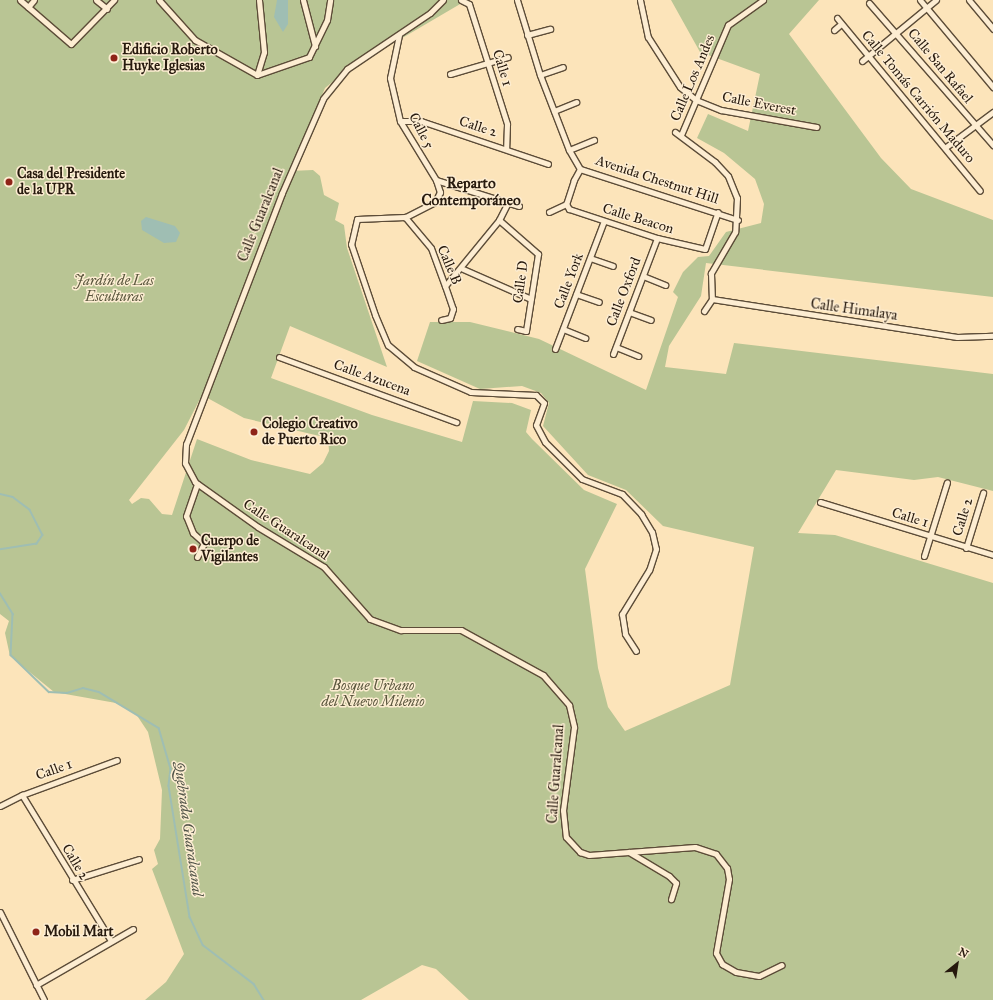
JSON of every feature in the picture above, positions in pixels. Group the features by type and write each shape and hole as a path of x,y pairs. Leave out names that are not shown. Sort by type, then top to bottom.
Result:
{"street":[{"path":"20,0 71,44 107,9 114,0"},
{"path":"28,7 34,0"},
{"path":"96,0 107,9"},
{"path":"159,0 195,40 257,75 305,61 315,46 327,20 330,0"},
{"path":"257,75 264,52 259,0"},
{"path":"304,0 315,46"},
{"name":"Calle Guaralcanal","path":"443,0 399,35 347,69 323,99 282,193 186,444 185,463 197,484 324,567 370,619 401,630 461,630 475,635 543,675 569,704 574,728 563,810 566,837 580,852 589,855 695,847 716,854 727,868 729,878 716,953 722,964 748,976 770,973 782,966"},
{"name":"Calle 1","path":"461,0 469,4 507,124 506,149"},
{"name":"Avenida Chestnut Hill","path":"517,0 540,75 569,150 580,169 718,212 738,220"},
{"name":"Calle Everest","path":"640,0 648,37 680,87 696,100 721,110 816,127"},
{"name":"Calle Los Andes","path":"738,220 737,208 728,176 681,135 728,25 763,0"},
{"path":"920,0 993,88"},
{"path":"862,61 936,0"},
{"path":"969,0 993,29"},
{"name":"Calle San Rafael","path":"869,3 896,32 993,145"},
{"name":"Calle Tomás Carrión Maduro","path":"837,18 946,147 980,191"},
{"path":"834,30 841,24"},
{"path":"527,35 550,29"},
{"name":"Calle 5","path":"399,35 390,78 400,121 436,180 440,192 435,202 405,217"},
{"path":"450,74 508,57"},
{"path":"540,75 563,67"},
{"path":"554,111 576,102"},
{"path":"946,147 993,112"},
{"name":"Calle 2","path":"400,121 421,121 548,164"},
{"path":"675,132 681,135"},
{"path":"569,150 594,140"},
{"path":"549,212 566,204 580,169"},
{"path":"436,180 519,206"},
{"path":"446,286 463,269 499,220 508,202"},
{"name":"Calle Beacon","path":"566,204 574,211 604,221 657,238 705,249 718,212"},
{"path":"405,217 362,217 354,224 351,238 388,345 414,367 471,392 536,395 544,403 536,425 545,442 582,479 622,494 641,514 652,532 656,549 649,570 622,614 625,634 636,651"},
{"name":"Calle B","path":"405,217 431,248 446,286 454,309 450,318 441,320"},
{"name":"Calle D","path":"499,220 538,254 526,331 517,329"},
{"path":"704,311 712,299 711,273 735,232 738,220"},
{"name":"Calle York","path":"555,349 604,221"},
{"name":"Calle Oxford","path":"613,354 657,238"},
{"path":"590,258 612,266"},
{"path":"463,269 531,299"},
{"path":"643,276 665,285"},
{"path":"576,294 599,302"},
{"name":"Calle Himalaya","path":"712,299 957,337 993,336"},
{"path":"629,312 651,320"},
{"path":"563,330 585,338"},
{"path":"616,347 638,356"},
{"name":"Calle Azucena","path":"279,357 454,420 453,414"},
{"path":"924,556 947,482"},
{"path":"197,484 186,516 194,533 204,543 197,557"},
{"name":"Calle 2","path":"966,548 984,493"},
{"name":"Calle 1","path":"820,502 966,548 993,555"},
{"name":"Calle 1","path":"0,806 22,795 117,760"},
{"name":"Calle 2","path":"22,795 72,880 111,941"},
{"path":"628,852 670,876 676,883 671,899"},
{"path":"72,880 139,859"},
{"path":"0,912 44,1000"},
{"path":"36,985 133,929"}],"green space":[{"name":"Bosque Urbano del Nuevo Milenio","path":"0,0 467,0 346,71 325,88 290,171 313,170 320,176 324,195 339,203 335,220 344,225 347,248 387,367 290,326 271,378 372,415 462,442 473,401 512,403 531,410 526,432 532,439 584,490 617,504 585,569 598,668 608,707 625,731 730,685 754,547 663,526 626,490 588,475 543,426 549,403 541,393 522,386 480,389 417,361 430,322 470,322 539,339 646,390 678,297 673,292 683,272 698,257 709,256 726,232 761,223 764,204 755,179 724,153 697,138 708,114 748,131 760,74 700,52 671,0 819,0 789,34 881,158 911,189 993,220 993,297 706,263 701,296 669,346 665,367 726,374 734,343 993,374 993,491 938,477 914,480 836,470 798,533 835,535 993,583 993,1000 469,1000 436,969 422,965 361,1000 145,1000 166,982 184,954 152,869 158,864 154,850 160,839 162,790 148,732 136,714 116,703 54,692 10,656 5,633 9,621 0,614","holes":["202,395 244,418 328,438 329,451 323,463 310,474 251,460 197,439 172,515 162,514 149,499 141,498 132,504 129,500 184,430"]}],"water":[{"path":"277,0 288,0 288,24 283,32 274,17"},
{"path":"146,217 175,226 180,233 176,242 164,243 142,230 141,221"}],"waterway":[{"name":"Quebrada Guaralcanal","path":"0,494 13,497 30,510 43,535 37,544 0,550"},
{"name":"Quebrada Guaralcanal","path":"0,593 13,614 11,655 49,692 67,693 83,688 99,692 159,728 171,769 169,786 190,917 203,945 254,984 264,1000"}],"place":[{"name":"Edificio Roberto Huyke Iglesias","path":"114,58"},
{"name":"Casa del Presidente de la UPR","path":"9,182"},
{"name":"Colegio Creativo de Puerto Rico","path":"254,432"},
{"name":"Cuerpo de Vigilantes","path":"193,549"},
{"name":"Mobil Mart","path":"36,932"}],"district":[{"name":"Reparto Contemporáneo","path":"471,192"}],"park label":[{"name":"Jardín de Las Esculturas","path":"114,290"}]}
